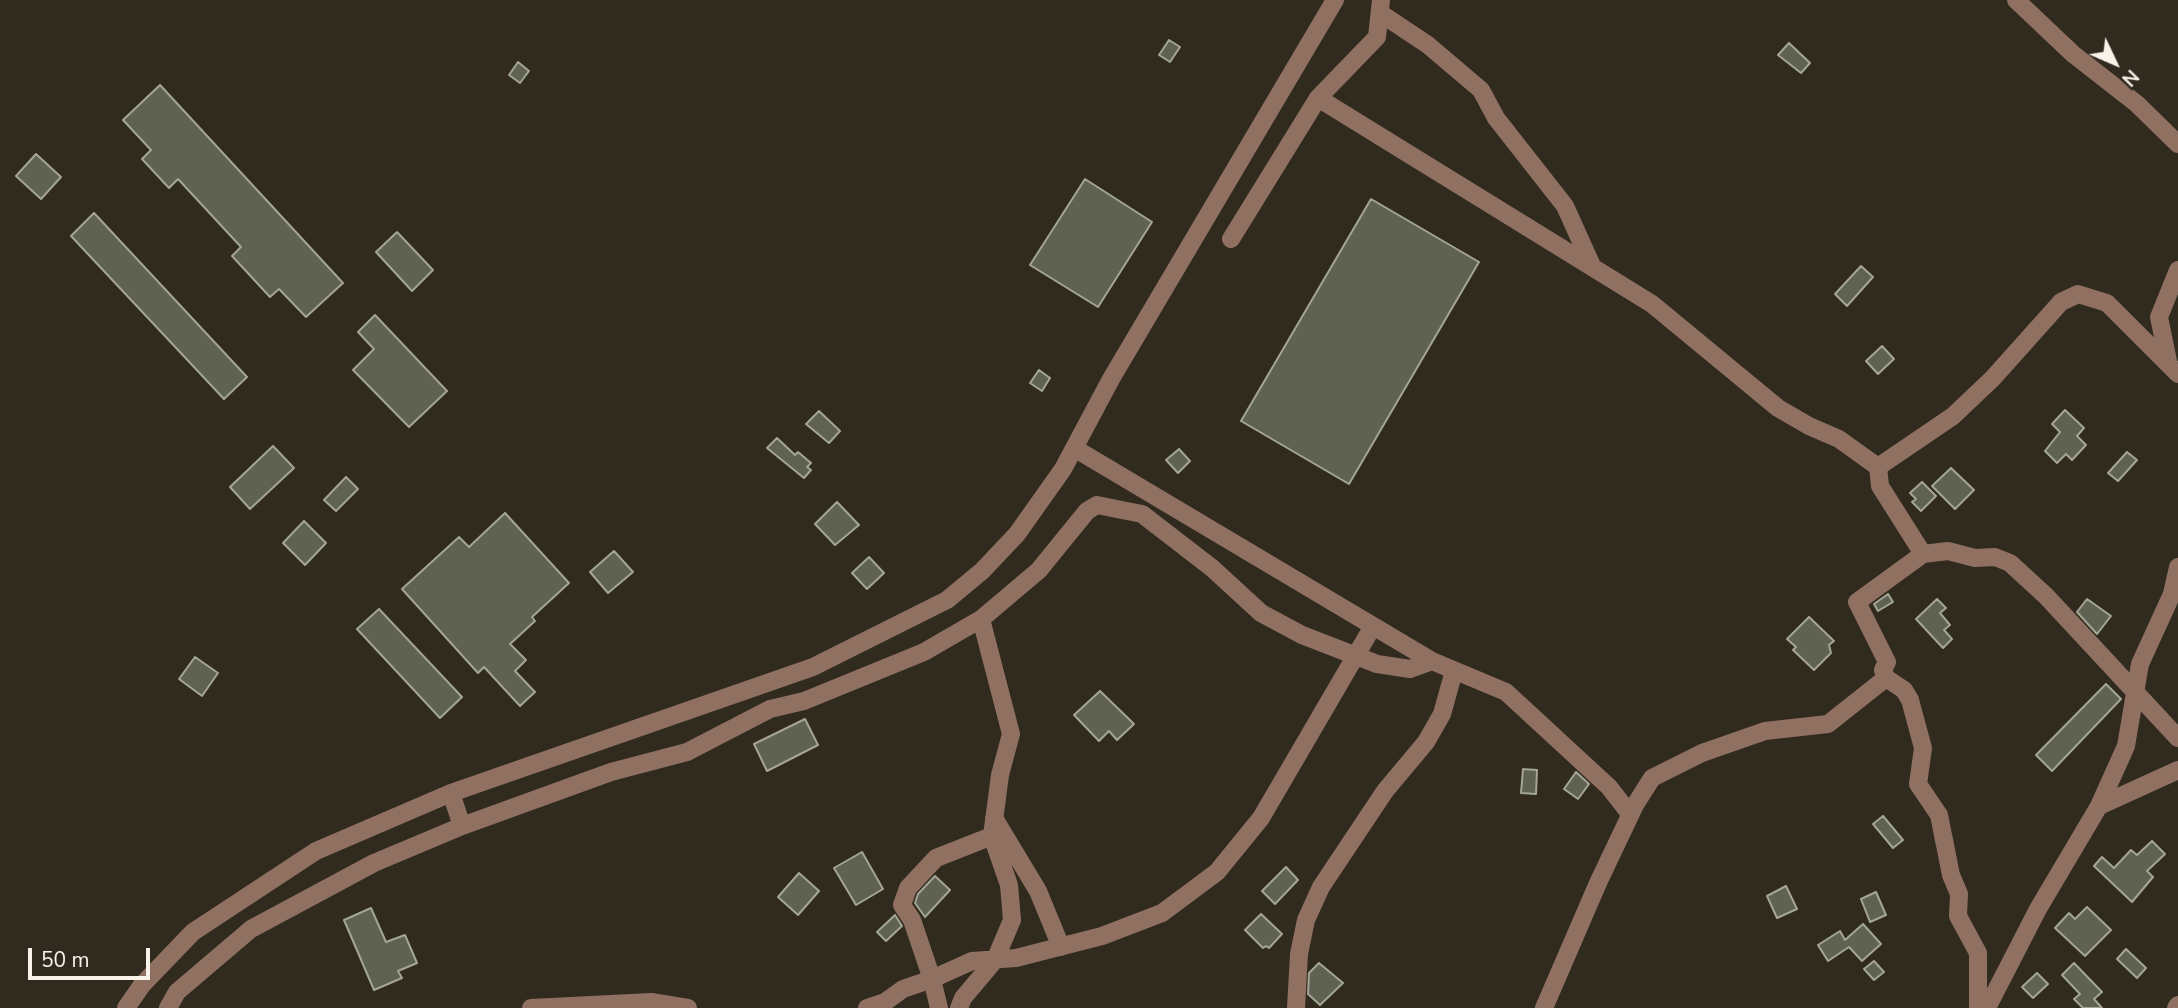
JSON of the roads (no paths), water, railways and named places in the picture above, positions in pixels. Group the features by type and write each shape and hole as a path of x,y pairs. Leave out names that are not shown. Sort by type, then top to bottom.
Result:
{"street":[{"path":"126,1008 142,985 193,932 316,851 451,793 813,667 937,606 982,571 1017,534 1074,448 1111,379 1335,0"},
{"path":"2016,0 2073,54 2137,104 2178,145"},
{"path":"1231,239 1318,98 1377,37 1380,7"},
{"path":"1380,7 1481,90 1496,118 1565,206 1592,266"},
{"path":"1318,98 1653,304 1778,408 1839,439 1878,467 1880,486 1923,554"},
{"path":"2173,368 2159,317 2178,270"},
{"path":"1878,467 1953,416 1993,378 2061,302 2078,294 2107,303 2173,368"},
{"path":"1074,448 1432,661 1506,692 1609,787 1630,814"},
{"path":"167,1008 177,992 251,929 374,863 462,826 611,772 687,752 770,709 804,701 924,652 982,619 1039,570 1087,511 1097,505 1142,514 1203,560 1261,613 1302,635 1377,664 1410,668 1432,661"},
{"path":"1978,1008 1978,953 1958,916 1959,894 1951,875 1939,814 1918,784 1923,748 1910,700 1904,691 1886,678 1883,670 1887,662 1857,602 1923,554 1948,551 1975,558 1995,557 2010,563 2046,596 2178,738"},
{"path":"1987,1008 2038,909 2099,806 2126,746 2133,721 2134,692 2149,640 2172,594 2178,567"},
{"path":"959,1008 963,998 995,960 1012,920 1009,885 993,827 1011,734 982,619"},
{"path":"867,1008 886,1002 903,989 972,961 995,960 1061,947 1162,913 1217,872 1261,818 1373,626"},
{"path":"1296,1008 1299,954 1306,920 1321,887 1385,791 1426,742 1442,714 1454,671"},
{"path":"1544,1008 1630,814 1653,778 1702,753 1765,731 1828,724 1886,678"},
{"path":"2099,806 2178,770"},
{"path":"451,793 462,826"},
{"path":"993,827 1038,891 1061,947"},
{"path":"939,1008 912,920 902,905 908,888 936,858 993,827"},
{"path":"531,1008 651,1002 688,1008"}]}
